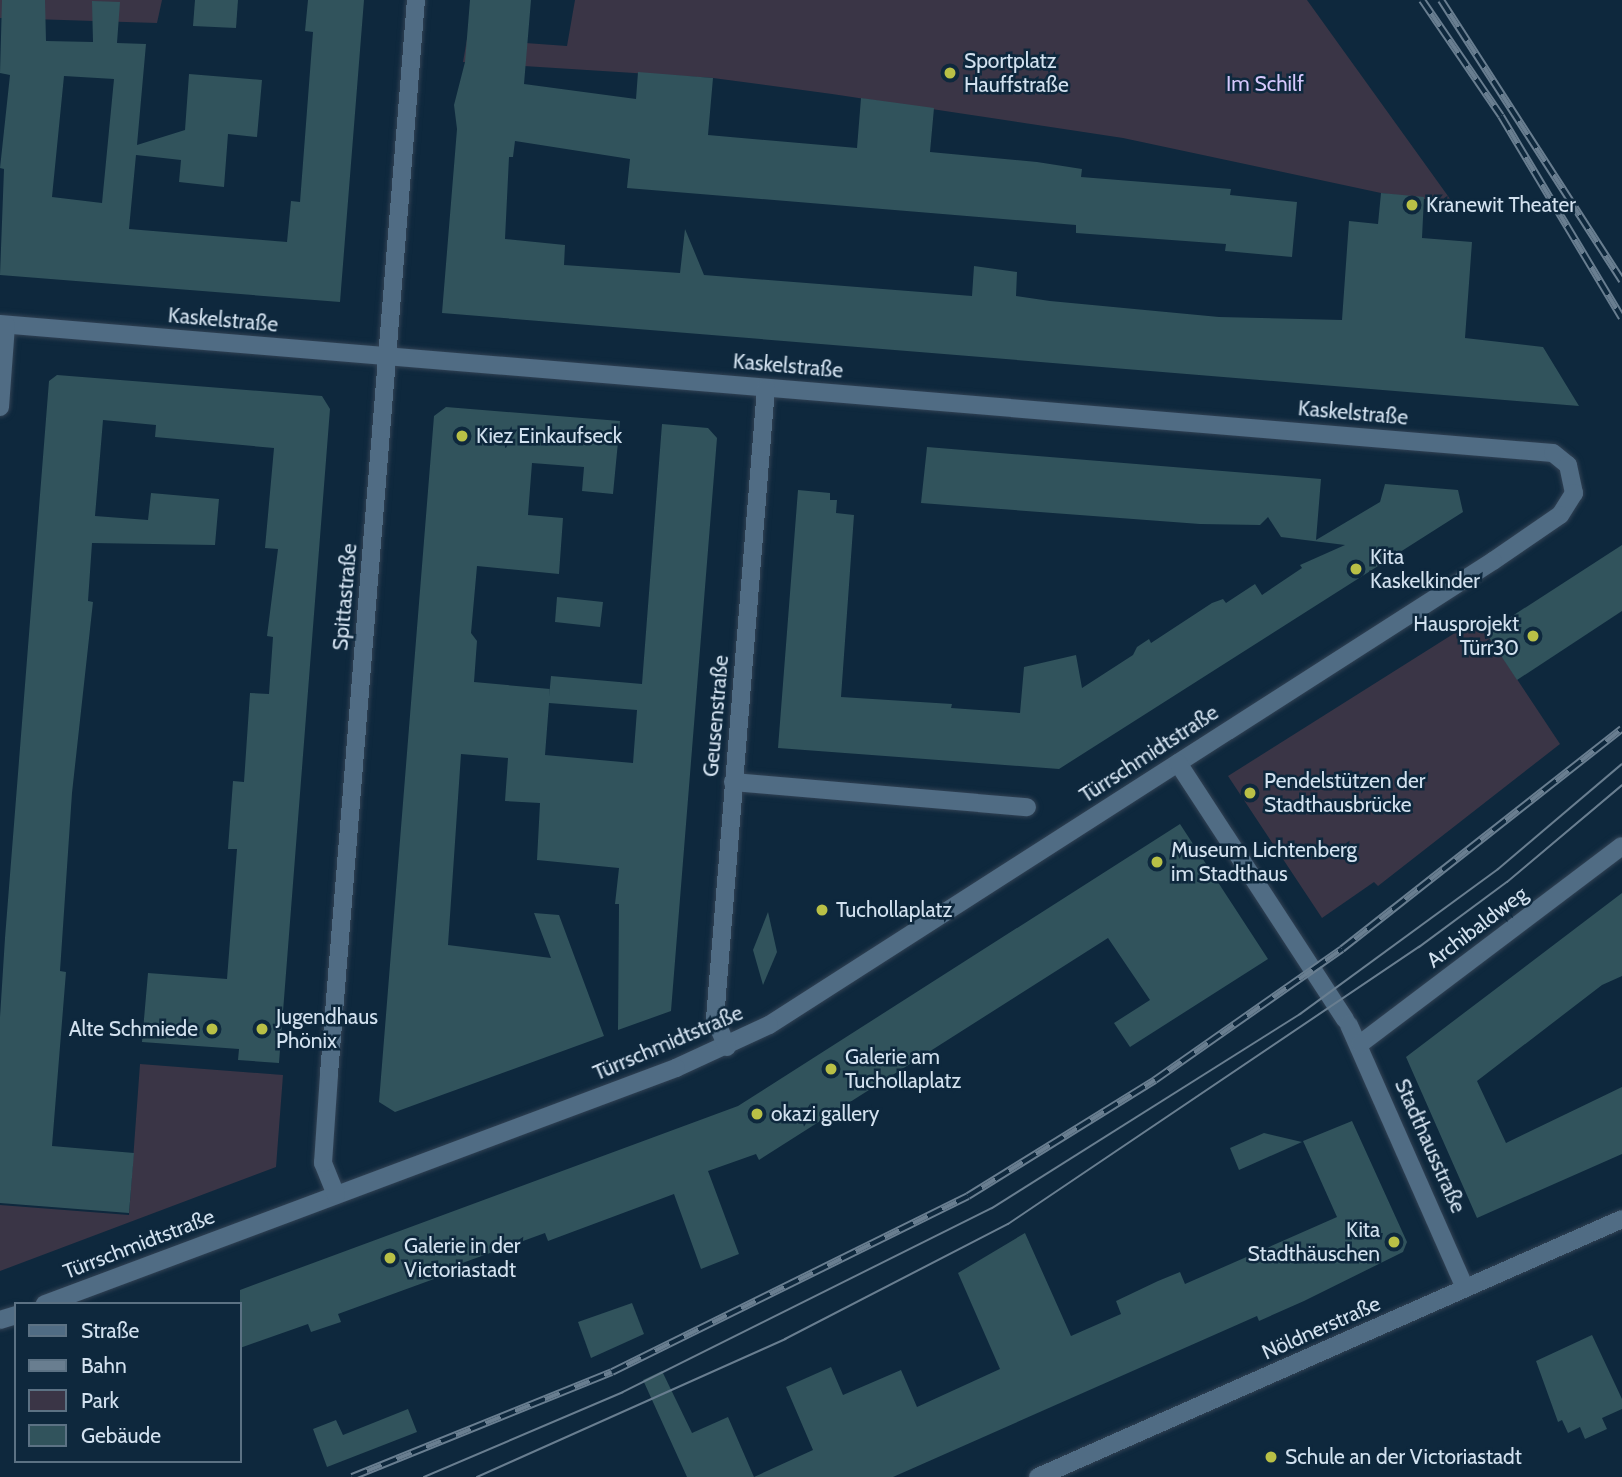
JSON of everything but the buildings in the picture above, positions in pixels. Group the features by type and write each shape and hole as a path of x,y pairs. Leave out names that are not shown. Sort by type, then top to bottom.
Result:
{"street":[{"name":"Spittastraße","path":"336,1195 323,1163 416,0"},
{"name":"Kaskelstraße","path":"3,325 1553,453 1568,465"},
{"path":"0,407 3,325"},
{"name":"Geusenstraße","path":"727,1047 715,1019 766,387"},
{"name":"Türrschmidtstraße","path":"50,1302 727,1047 769,1025 1178,764 1560,515 1574,493 1568,465"},
{"name":"Stadthausstraße","path":"1178,764 1360,1044 1465,1287"},
{"path":"733,782 1027,807"},
{"name":"Archibaldweg","path":"1360,1044 1622,846"},
{"name":"Nöldnerstraße","path":"1038,1477 1622,1219"}],"green space":[{"path":"0,0 162,0 157,23 0,18"},
{"name":"Im Schilf","path":"575,0 1307,0 1453,203 1381,193 1123,138 832,94 713,78 463,62 467,39 567,46"},
{"path":"1477,619 1560,744 1378,886 1374,882 1322,918 1228,776"},
{"path":"140,1064 283,1075 276,1167 0,1271 0,1205 129,1215"}],"tram line":[{"path":"424,1477 623,1392 992,1208 1300,1014 1498,869 1622,764"},
{"path":"477,1477 785,1339 1008,1224 1419,947 1507,882 1622,785"}],"railway":[{"path":"1422,0 1501,116 1622,318"},
{"path":"1441,0 1622,281"},
{"path":"352,1477 612,1372 968,1196 1155,1080 1342,949 1622,729"}],"place":[{"name":"Sportplatz Hauffstraße","path":"950,73"},
{"name":"Kranewit Theater","path":"1412,205"},
{"name":"Kiez Einkaufseck","path":"462,436"},
{"name":"Kita Kaskelkinder","path":"1356,569"},
{"name":"Hausprojekt Türr30","path":"1533,636"},
{"name":"Pendelstützen der Stadthausbrücke","path":"1250,793"},
{"name":"Museum Lichtenberg im Stadthaus","path":"1157,862"},
{"name":"Tuchollaplatz","path":"822,910"},
{"name":"Alte Schmiede","path":"212,1029"},
{"name":"Jugendhaus Phönix","path":"262,1029"},
{"name":"Galerie am Tuchollaplatz","path":"831,1069"},
{"name":"okazi gallery","path":"757,1114"},
{"name":"Kita Stadthäuschen","path":"1394,1242"},
{"name":"Galerie in der Victoriastadt","path":"390,1258"},
{"name":"Schule an der Victoriastadt","path":"1271,1457"}]}
